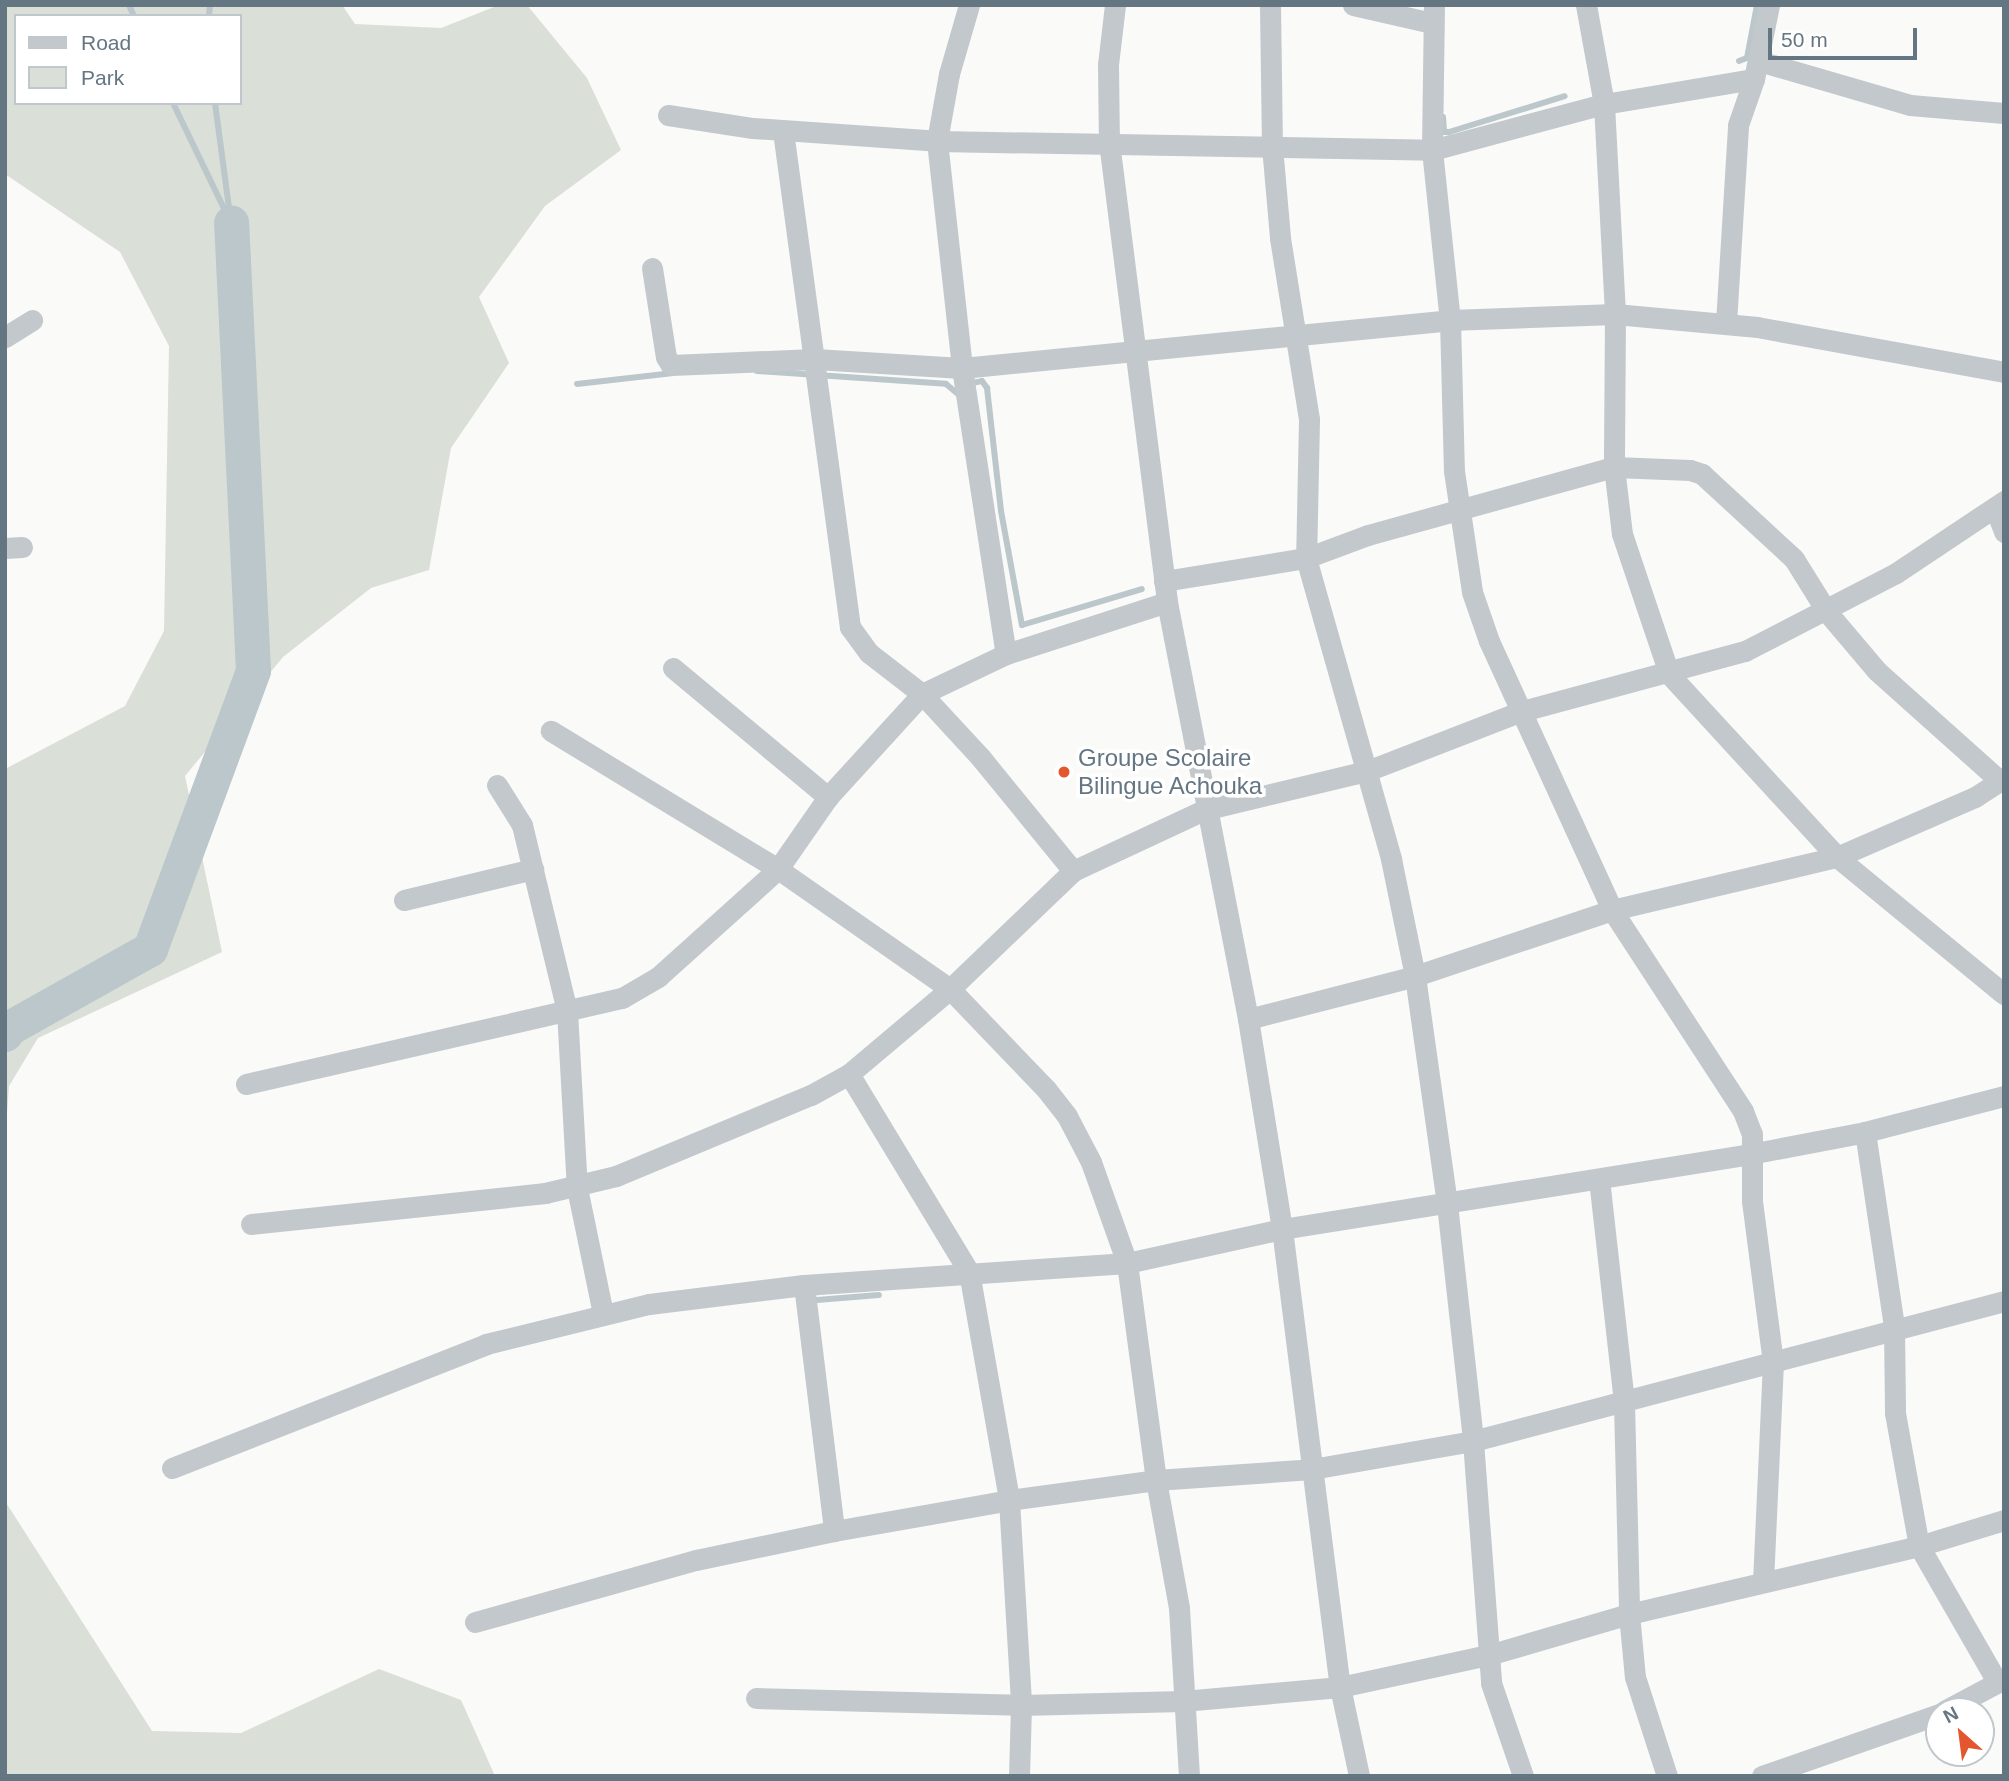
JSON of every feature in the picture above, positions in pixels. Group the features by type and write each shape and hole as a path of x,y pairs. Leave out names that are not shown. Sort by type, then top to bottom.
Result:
{"street":[{"path":"969,5 949,74 937,141 962,368 1006,654"},
{"path":"1115,5 1108,65 1109,142 1138,352 1165,591 1204,810 1248,1019 1282,1229 1340,1687 1359,1776"},
{"path":"1269,5 1272,146 1280,238 1299,335 1309,420 1306,558 1367,771 1415,976 1447,1204 1473,1441 1492,1654 1491,1683 1523,1776"},
{"path":"1353,5 1433,14 1432,150 1450,320 1459,509 1472,592 1489,641 1612,910 1743,1111 1752,1133 1749,1154 1773,1362 1763,1581"},
{"path":"1586,5 1604,104 1615,314 1614,467 1622,534 1669,674 1837,857 2004,993"},
{"path":"1726,323 1738,125 1757,70 1769,5"},
{"path":"668,115 783,131 937,141 1109,142 1432,150 1604,104 1757,70 1910,105 2004,113"},
{"path":"783,131 850,627 869,653 922,694 981,758 1073,871"},
{"path":"652,268 666,357 671,365 815,359 962,368 1450,320 1615,314 1726,323 2004,372"},
{"path":"5,337 32,320"},
{"path":"246,1084 622,998 658,977 778,869 828,797 922,694 1006,654 1165,591 1306,558 1459,509 1614,467 1702,474 1794,559 1827,612 1877,671 2002,780 1975,797 1837,857 1612,910 1415,976 1248,1019"},
{"path":"251,1224 577,1188 616,1176 799,1100 849,1074 950,989 1073,871 1204,810 1367,771 1522,711 1669,674 1745,651 1827,612 1999,505 2004,532"},
{"path":"673,668 828,797"},
{"path":"551,731 778,869 950,989 1067,1116 1091,1162 1127,1263 1156,1480 1179,1608 1189,1776"},
{"path":"497,785 522,825 568,1011 577,1188 603,1314"},
{"path":"404,900 533,869"},
{"path":"849,1074 970,1272 1009,1500 1021,1705 1019,1776"},
{"path":"172,1468 444,1359 603,1314 804,1285 1127,1263 1282,1229 1749,1154 1864,1132 2004,1096"},
{"path":"1864,1132 1894,1327 1895,1413 1919,1546 2000,1680 1969,1697"},
{"path":"1599,1179 1624,1403 1629,1614 1635,1676 1667,1776"},
{"path":"804,1285 834,1531"},
{"path":"475,1622 696,1560 834,1531 1009,1500 1156,1480 1312,1469 1473,1441 1624,1403 1894,1327 2004,1301"},
{"path":"756,1698 1021,1705 1183,1701 1340,1687 1492,1654 1629,1614 1919,1546 2004,1520"},
{"path":"1762,1776 1925,1719"}],"green space":[{"path":"5,5 342,5 355,24 441,28 499,5 527,5 587,78 621,150 545,206 479,297 509,363 451,448 429,570 371,588 283,657 185,776 222,952 38,1038 9,1086 5,1143 5,769 125,706 164,631 169,346 120,252 5,174"},
{"path":"5,1501 152,1731 241,1733 379,1669 461,1700 495,1776 5,1776"}],"waterway":[{"path":"129,5 133,14"},
{"path":"209,14 210,5"},
{"path":"1739,61 1747,58 1757,5"},
{"path":"1443,117 1444,132 1449,132 1565,96"},
{"path":"174,105 231,223"},
{"path":"215,105 230,216"},
{"path":"5,1034 9,1028 150,949 253,670 231,223"},
{"path":"757,371 946,384 958,394"},
{"path":"577,384 673,373"},
{"path":"967,384 982,381 987,388 1001,511 1022,625 1142,589"},
{"path":"817,1300 879,1295"}],"place":[{"name":"Groupe Scolaire Bilingue Achouka","path":"1064,772"}]}
